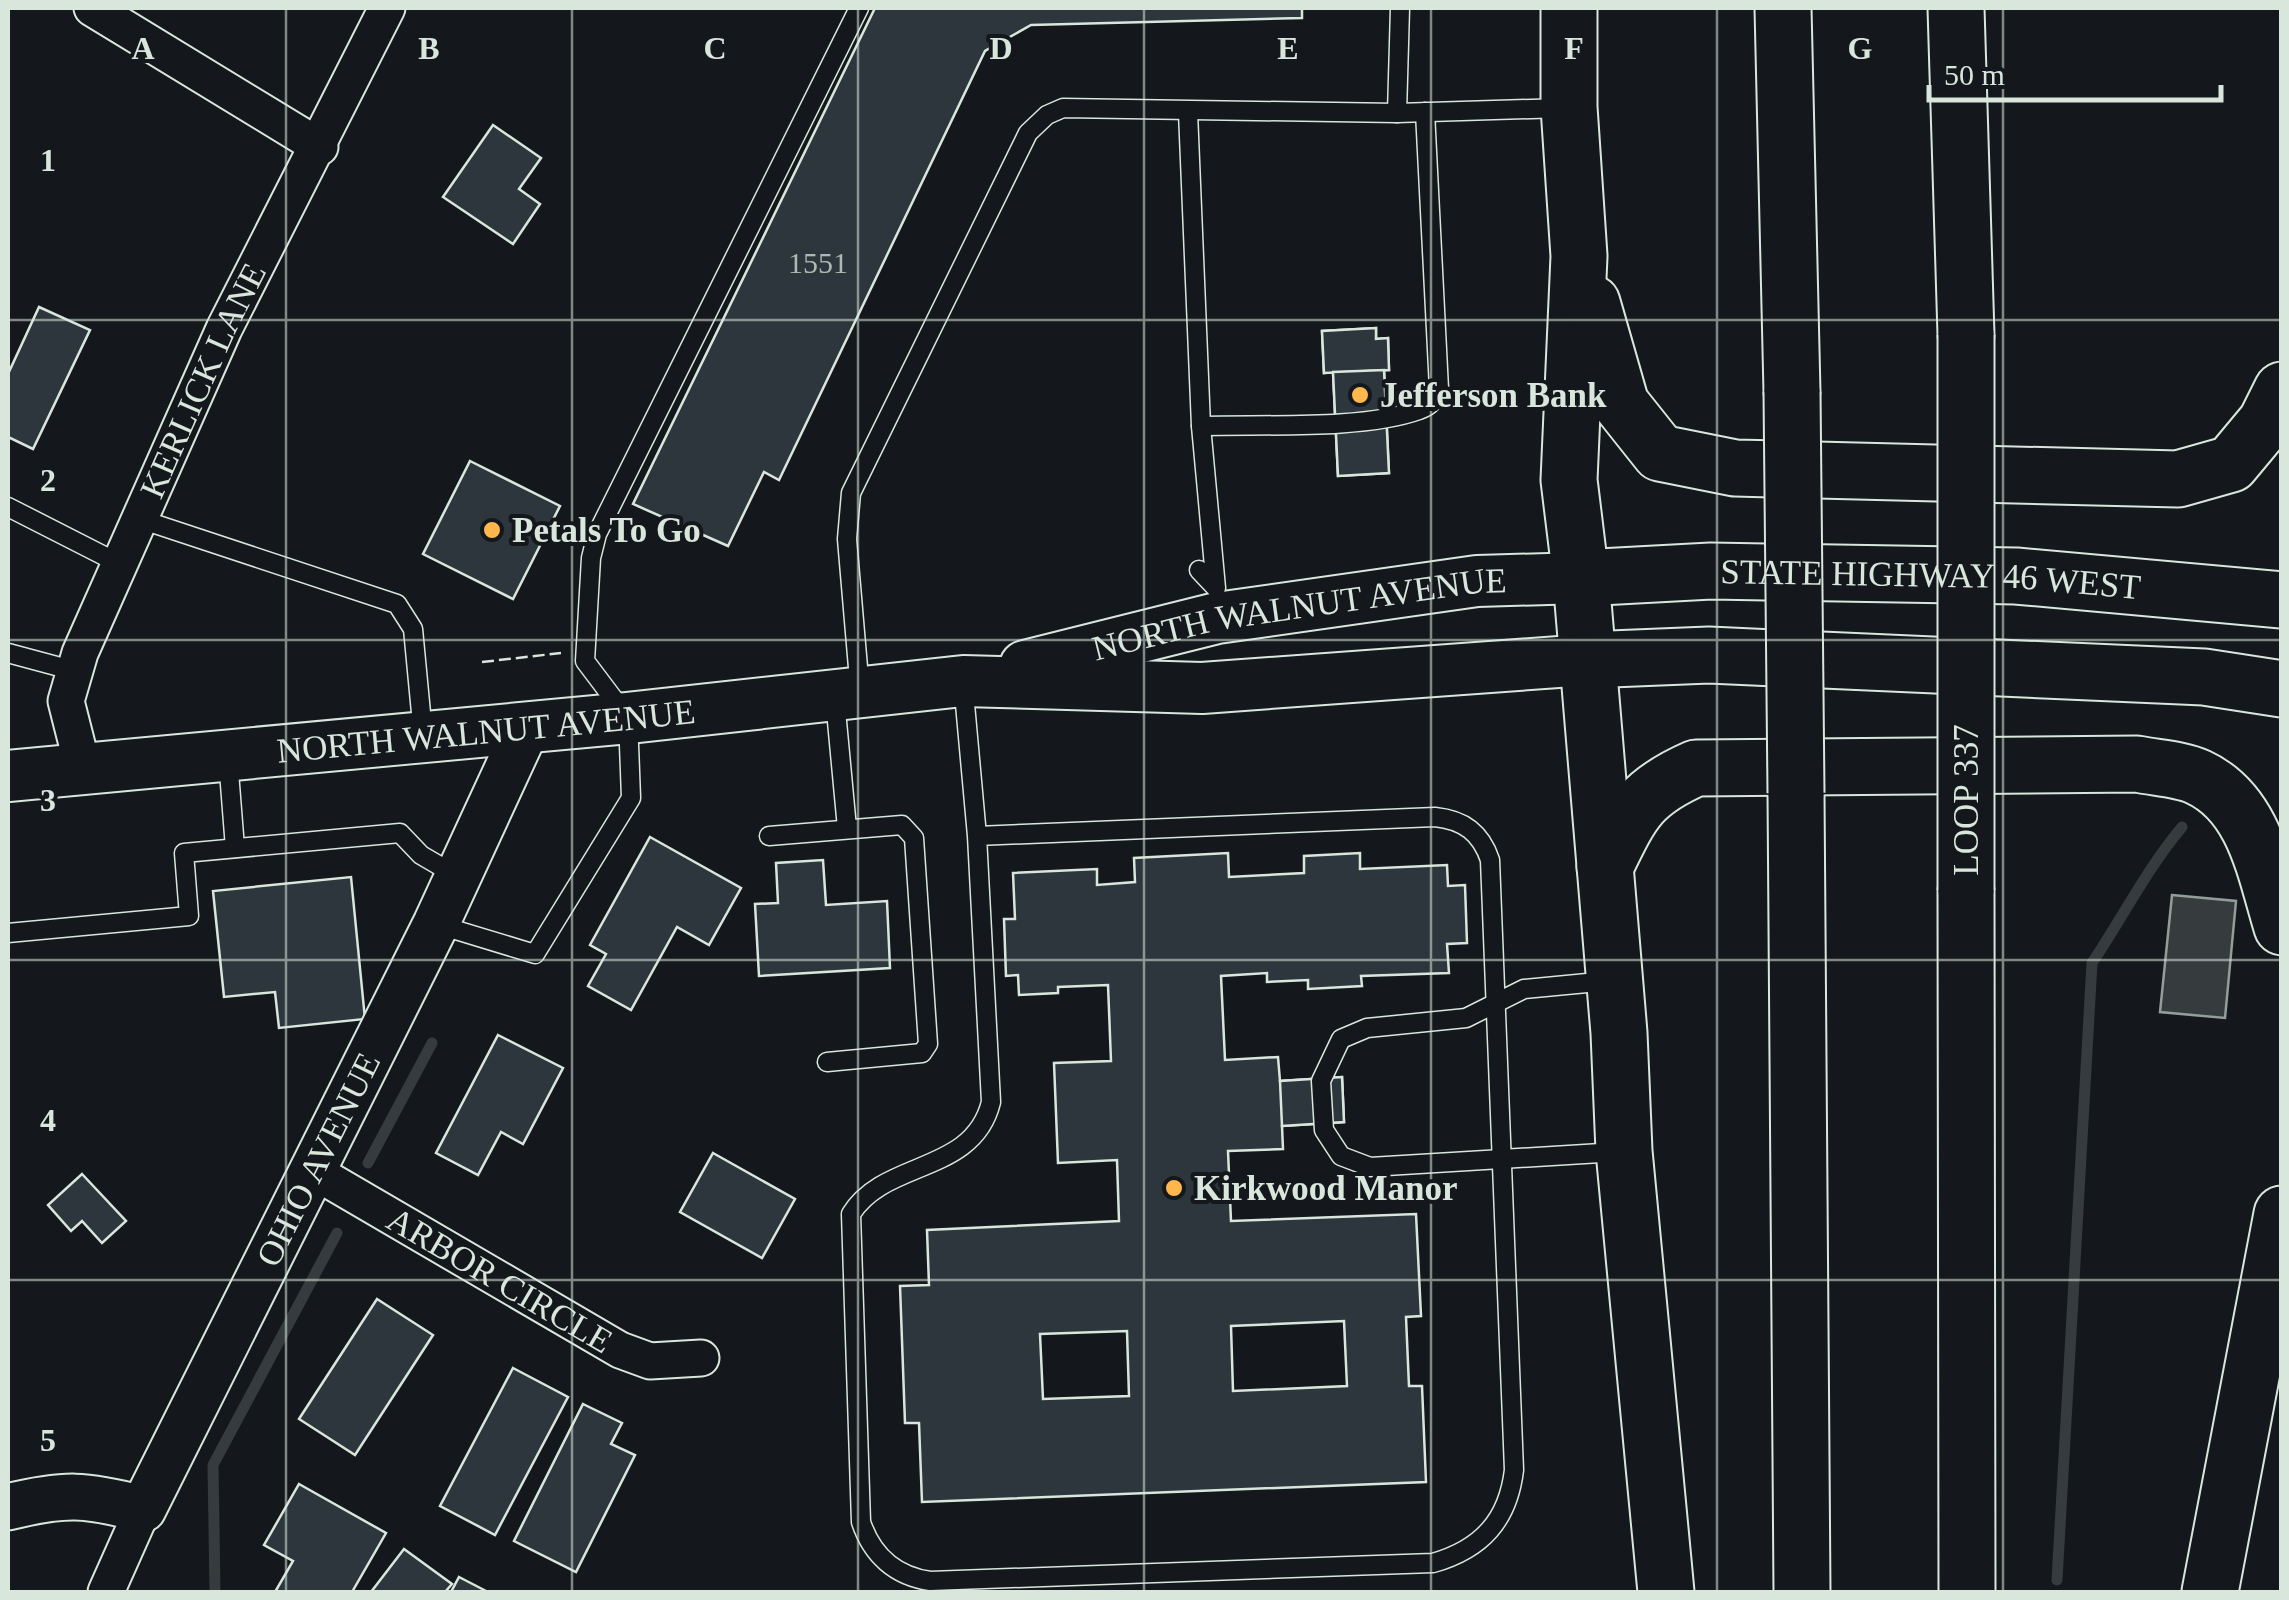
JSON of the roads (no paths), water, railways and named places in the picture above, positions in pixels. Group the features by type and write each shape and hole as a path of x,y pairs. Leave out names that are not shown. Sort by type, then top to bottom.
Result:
{"main road":[{"path":"1570,8 1569,108 1578,256 1568,480 1581,578 1624,1152 1666,1592"},
{"path":"1783,8 1792,392 1802,1592"},
{"name":"LOOP 337","path":"1956,8 1966,335 1967,1592"},
{"path":"1578,256 1621,404 1660,452 1735,468 2178,479 2231,464 2266,422 2282,390"},
{"name":"STATE HIGHWAY 46 WEST","path":"1581,578 1711,571 2016,576 2282,600"},
{"name":"NORTH WALNUT AVENUE","path":"963,682 1217,618 1477,582 1581,578"},
{"path":"1586,660 1710,655 2204,677 2282,689"},
{"name":"NORTH WALNUT AVENUE","path":"8,776 628,718 963,682 1202,688 1586,660"},
{"path":"1605,866 1630,817 1657,785 1696,768 2138,764 2197,776 2232,800 2257,843 2282,927"},
{"path":"2210,1592 2261,1379 2282,1214"}],"street":[{"path":"92,8 320,147"},
{"name":"KERLICK LANE","path":"83,768 66,701 74,671 224,329 320,147 387,8"},
{"name":"OHIO AVENUE","path":"106,1592 142,1509 459,877 527,727"},
{"name":"ARBOR CIRCLE","path":"310,1169 620,1350 650,1360 701,1358"},
{"path":"8,1506 62,1494 99,1497 142,1509"}],"lane":[{"path":"436,924 535,954 631,798 628,718 585,661 593,545 859,8"},
{"path":"1398,112 1400,8"},
{"path":"847,828 847,538 851,494 1028,133 1047,115 1063,108 1425,112 1569,108"},
{"path":"1188,112 1201,426 1216,588 1199,570"},
{"path":"1201,426 1386,418 1420,410 1435,401 1438,355 1425,112"},
{"path":"8,508 120,564"},
{"path":"143,520 396,604 413,629 423,735"},
{"path":"8,652 74,671"},
{"path":"963,682 992,1085 988,1116 955,1154 860,1200 848,1230 860,1522 875,1551 900,1573 930,1581 1433,1563 1473,1545 1504,1513 1514,1470 1490,860 1472,830 1449,818 977,836"},
{"path":"227,754 236,848"},
{"path":"769,836 902,825 914,838 928,1044 922,1054 826,1062"},
{"path":"8,933 189,916 184,853 400,833 422,855 459,877"},
{"path":"1614,980 1524,989 1466,1018 1352,1032 1334,1049 1320,1095 1330,1143 1356,1164 1370,1167 1624,1152"}],"waterway":[{"path":"2057,1580 2092,963 2182,827"},
{"path":"368,1163 432,1043"},
{"path":"215,1592 213,1465 337,1233"}],"place":[{"name":"Jefferson Bank","path":"1360,395"},
{"name":"Petals To Go","path":"492,530"},
{"name":"Kirkwood Manor","path":"1174,1188"}]}
